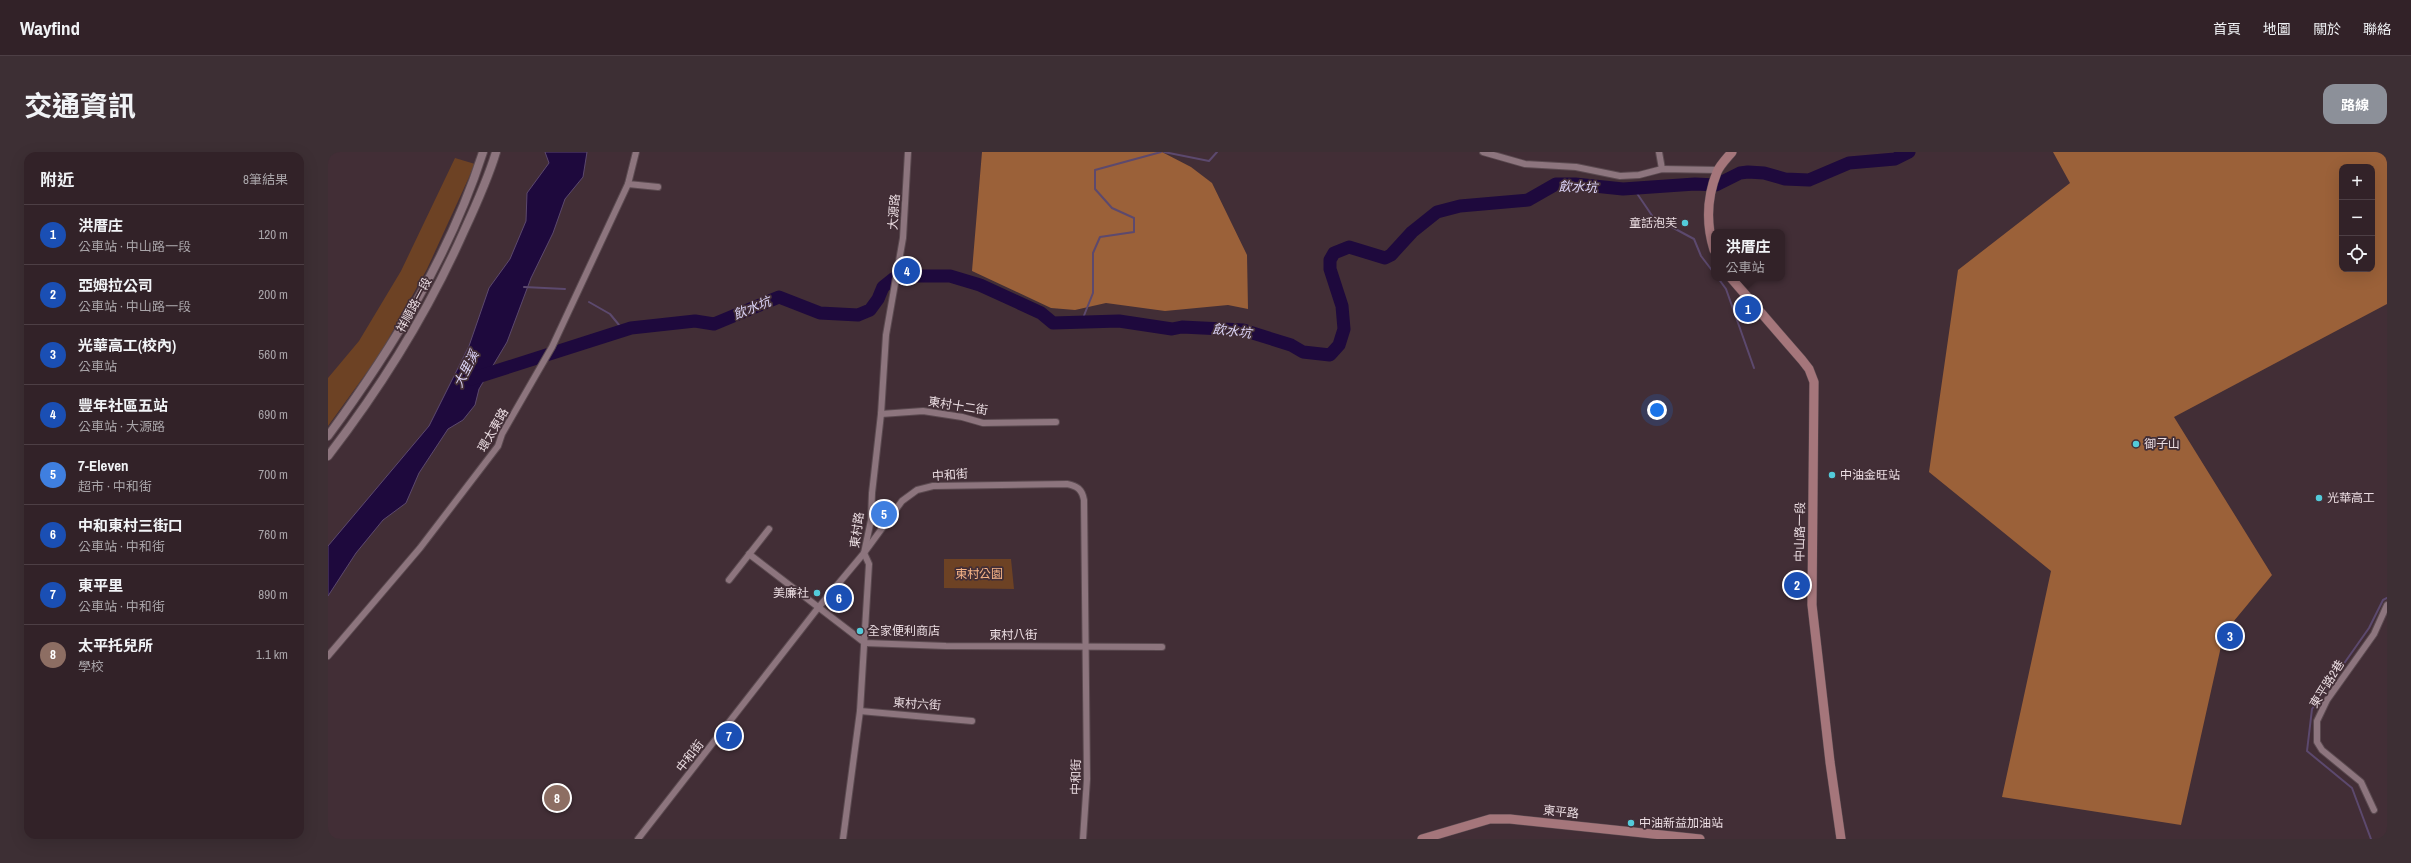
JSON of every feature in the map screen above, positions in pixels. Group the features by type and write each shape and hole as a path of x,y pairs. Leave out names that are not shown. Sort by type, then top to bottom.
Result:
{"main road":[{"path":"1711,236 1709,227 1710,201 1718,170 1732,152"},
{"name":"中山路一段","path":"1734,281 1802,360 1809,369 1814,382 1812,605 1830,762 1841,839"},
{"name":"東平路","path":"1422,839 1490,819 1510,819 1700,839"}],"street":[{"name":"祥順路一段","path":"328,436 367,384 407,320 439,257 484,152"},
{"name":"祥順路一段","path":"328,456 388,374 418,326 454,253 496,152"},
{"name":"環太東路","path":"328,656 420,548 479,473 498,446 502,434 552,347 628,184 636,152"},
{"name":"大源路","path":"891,294 903,238 908,152"},
{"path":"1483,152 1525,164 1576,167 1620,176 1639,175 1662,169 1718,170"},
{"path":"1659,152 1662,169"},
{"path":"628,184 658,187"},
{"name":"東村路","path":"842,839 860,711 870,564 864,553 871,520 872,493 881,414 886,335 891,294"},
{"name":"東村十二街","path":"881,414 923,411 962,417 983,423 1056,422"},
{"name":"中和街","path":"638,839 818,608 864,553 902,501 917,490 952,485 1066,484 1078,487 1082,492 1084,500 1087,797 1083,839"},
{"path":"729,580 769,529"},
{"path":"749,554 865,644"},
{"name":"東平路2巷","path":"2374,810 2361,782 2322,750 2318,742 2318,721 2327,700 2374,634 2387,605"},
{"name":"東村八街","path":"865,644 916,646 1162,646"},
{"name":"東村六街","path":"860,711 972,721"}],"green space":[{"path":"455,158 475,164 427,269 380,354 328,426 328,378 359,341 401,271"},
{"name":"東村公園","path":"944,559 1011,559 1014,589 944,588"}],"shaded area":[{"path":"982,152 1162,152 1191,167 1212,183 1247,255 1248,309 1228,305 1165,311 1106,303 1075,310 1051,308 972,271"},
{"path":"2053,152 2387,152 2387,304 2174,417 2272,575 2224,633 2181,825 2002,797 2051,571 1929,472 1958,270 2070,183"}],"water":[{"name":"大里溪","path":"545,152 587,152 583,177 565,199 553,233 531,278 507,342 479,389 475,405 463,420 448,429 419,473 406,503 383,520 356,553 328,596 328,546 429,426 469,346 489,288 510,259 526,221 527,193 549,163"}],"waterway":[{"path":"1081,323 1093,293 1093,253 1100,237 1134,232 1134,218 1112,208 1095,189 1095,170 1161,152"},
{"path":"1164,152 1209,161 1217,152"},
{"name":"飲水坑","path":"471,379 631,328 695,321 714,324 779,297 820,313 858,315 870,310 878,299 883,287 893,279 910,276 950,276 980,285 1041,313 1053,323 1119,321 1172,329 1182,327 1243,330 1291,345 1303,352 1330,355 1339,345 1344,329 1342,306 1330,269 1330,260 1334,253 1349,247 1385,258 1391,255 1412,232 1437,212 1460,206 1528,200 1556,184 1575,184 1623,189 1695,184 1716,185 1740,173 1748,172 1764,173 1785,179 1809,180 1849,163 1895,159 1909,152"},
{"path":"1634,189 1653,217 1694,239 1701,256 1711,269"},
{"path":"1720,281 1726,289 1754,368"},
{"path":"524,287 565,289"},
{"path":"589,302 610,314 624,331"},
{"path":"2371,839 2352,788 2307,751 2312,709 2369,628 2383,600 2387,598"}],"place":[{"name":"童話泡芙","path":"1685,223"},
{"name":"豐年社區五站","path":"907,271"},
{"name":"洪厝庄","path":"1748,309"},
{"name":"御子山","path":"2136,444"},
{"name":"中油金旺站","path":"1832,475"},
{"name":"光華高工","path":"2319,498"},
{"name":"7-Eleven","path":"884,514"},
{"name":"亞姆拉公司","path":"1797,585"},
{"name":"美廉社","path":"817,593"},
{"name":"中和東村三街口","path":"839,598"},
{"name":"全家便利商店","path":"860,631"},
{"name":"光華高工(校內)","path":"2230,636"},
{"name":"東平里","path":"729,736"},
{"name":"太平托兒所","path":"557,798"},
{"name":"中油新益加油站","path":"1631,823"}]}
